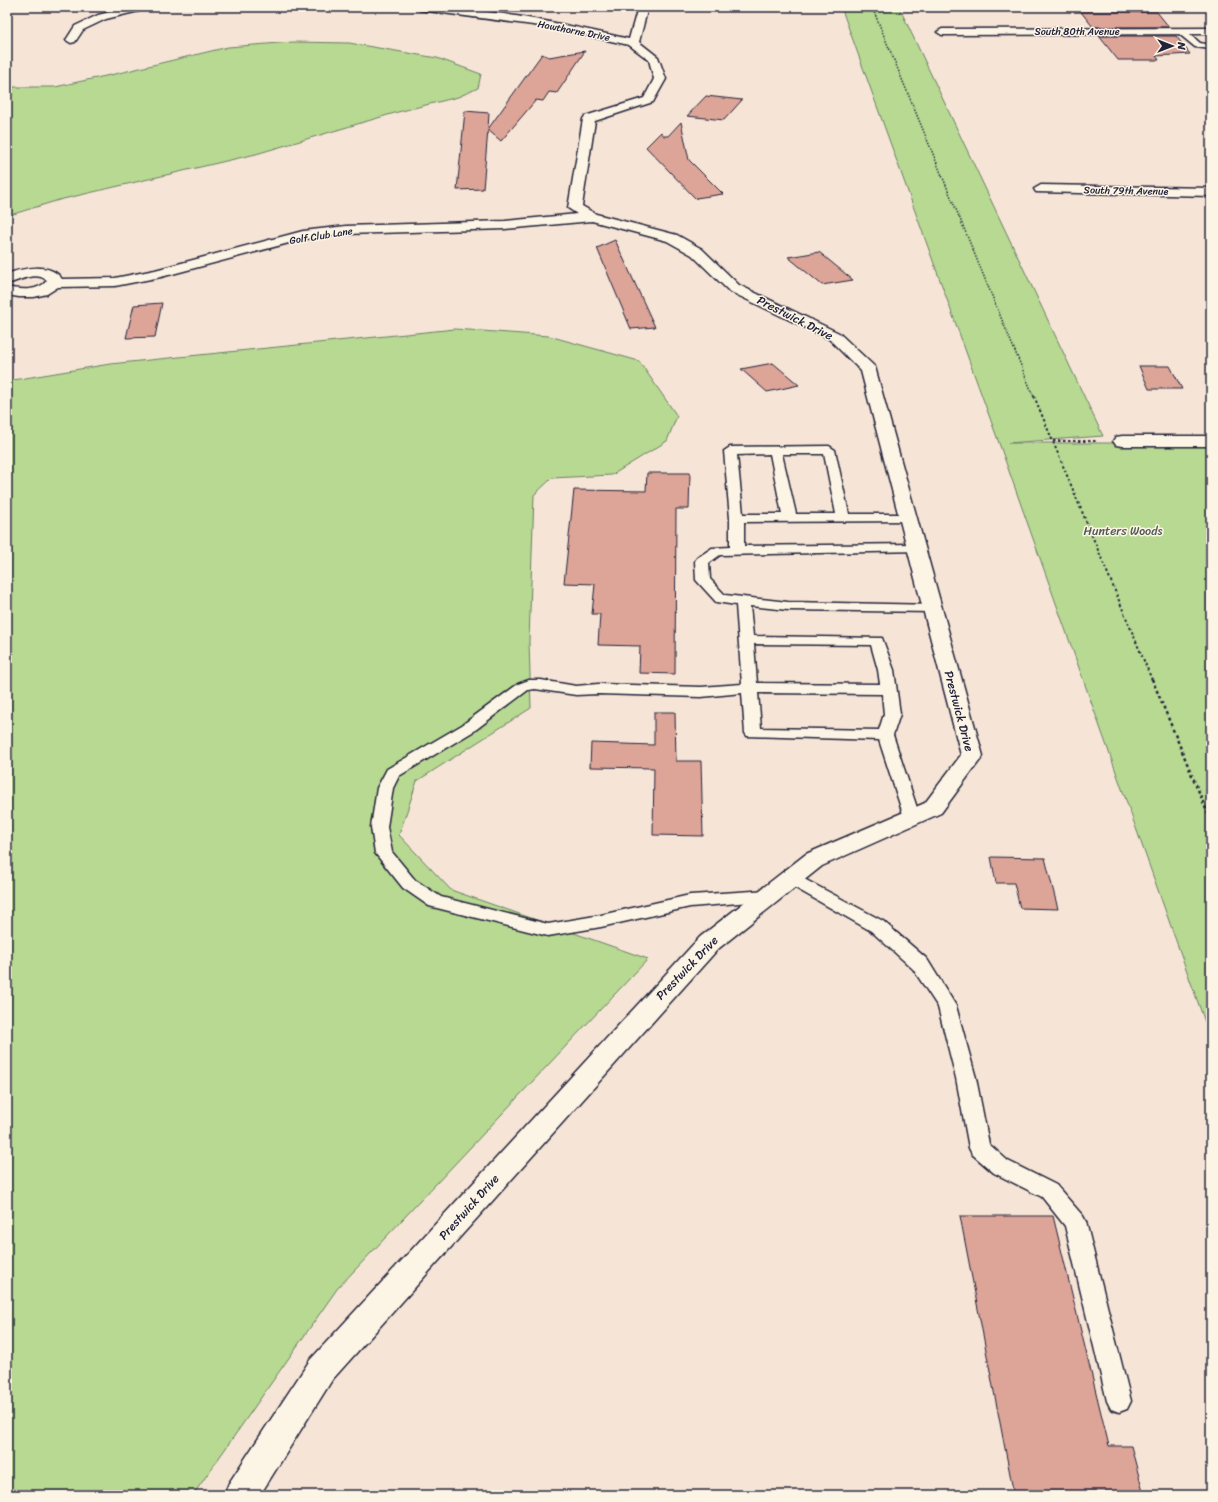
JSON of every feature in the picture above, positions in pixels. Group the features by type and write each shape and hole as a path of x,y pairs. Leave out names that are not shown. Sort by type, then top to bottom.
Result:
{"street":[{"path":"71,40 79,28 102,17 143,7"},
{"name":"Hawthorne Drive","path":"420,7 548,24 633,43"},
{"path":"633,43 643,7"},
{"name":"South 80th Avenue","path":"942,32 1211,31"},
{"name":"Prestwick Drive","path":"241,1495 321,1370 709,943 814,860 933,808 972,756 868,370 834,336 734,288 697,252 672,238 628,224 592,216 575,208 589,119 649,100 660,79 654,59 633,43"},
{"name":"South 79th Avenue","path":"1041,189 1211,192"},
{"name":"Golf Club Lane","path":"7,291 14,293 30,293 45,289 54,283 115,282 156,274 303,236 346,230 504,224 592,216"},
{"path":"7,280 22,274 40,273 52,276 55,279 54,283"},
{"path":"1122,441 1211,441"}],"lane":[{"path":"1181,31 1198,45 1211,47"},
{"path":"775,450 790,518"},
{"path":"738,551 737,518 730,451 829,450 843,518"},
{"path":"737,518 908,518"},
{"path":"916,548 717,552 702,561 703,580 721,599 743,602 788,606 932,608"},
{"path":"743,602 753,733 885,735"},
{"path":"746,640 877,641 886,670 892,714 885,735 912,817"},
{"path":"769,896 732,897 690,901 601,921 548,930 435,902 409,884 384,853 379,827 385,788 393,773 468,728 527,685 542,683 567,690 582,691 598,689 701,692 750,688 888,689"},
{"path":"791,878 876,926 920,964 947,1006 966,1078 979,1148 1001,1167 1049,1191 1074,1222 1119,1401"}],"path":[{"path":"872,7 1211,820"},
{"path":"1053,441 1122,441"}],"green space":[{"name":"Hunters Woods","path":"841,7 899,7 1103,436 1008,443 1211,443 1211,1039 999,443"},
{"path":"293,42 349,43 437,58 481,74 478,88 458,97 398,112 256,154 59,200 7,216 7,87 55,87 228,47"},
{"path":"455,329 549,336 639,361 677,416 667,441 612,475 552,478 534,495 529,641 531,708 417,781 399,835 451,890 648,959 337,1289 193,1495 7,1495 7,381 110,364"}],"building":[{"path":"1081,12 1157,12 1169,27 1093,27"},
{"path":"1099,36 1176,36 1190,54 1156,56 1159,60 1118,60"},
{"path":"585,51 557,93 549,92 543,101 536,100 501,141 488,130 483,189 457,190 465,111 489,113 488,129 542,54 549,57"},
{"path":"706,96 742,100 724,120 687,116"},
{"path":"681,122 689,160 723,194 696,199 646,147 661,132 664,136 668,136"},
{"path":"615,240 655,327 631,329 597,248"},
{"path":"819,252 853,280 822,285 788,257"},
{"path":"162,303 155,337 126,338 134,305"},
{"path":"773,363 799,385 767,392 741,369"},
{"path":"1139,366 1170,366 1182,389 1149,389"},
{"path":"647,473 690,473 689,509 676,509 675,674 639,673 640,646 598,645 600,614 592,614 595,584 564,583 574,490 646,491"},
{"path":"654,712 675,712 676,761 701,761 703,836 653,835 654,768 590,767 591,743 654,745"},
{"path":"991,857 1045,858 1058,909 1020,908 1014,883 996,883"},
{"path":"960,1216 1053,1216 1109,1446 1131,1446 1143,1492 1119,1492 1120,1495 1014,1495"}]}
